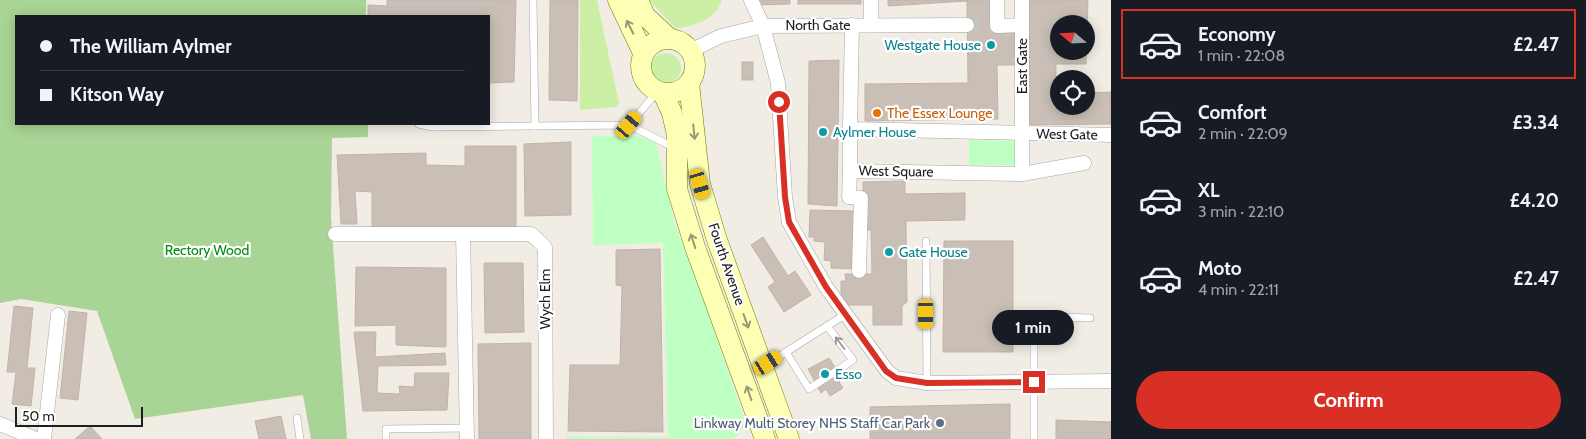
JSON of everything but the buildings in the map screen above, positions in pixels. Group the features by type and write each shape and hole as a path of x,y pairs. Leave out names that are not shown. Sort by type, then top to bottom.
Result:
{"street":[{"path":"618,0 644,53"},
{"path":"638,0 645,16 670,39 685,45 690,51 695,67 689,83 678,92 660,92 644,80 640,71 644,53 655,42 670,39"},
{"path":"751,0 763,26 778,83 785,197 789,222 824,284 886,371 896,378 927,383 1111,381"},
{"path":"871,0 871,25"},
{"path":"997,0 997,26 1022,25"},
{"name":"East Gate","path":"1022,0 1022,174"},
{"path":"850,171 852,25"},
{"name":"North Gate","path":"690,51 721,36 763,26 967,25"},
{"name":"Fourth Avenue","path":"689,83 700,184 717,240 789,439"},
{"name":"Fourth Avenue","path":"660,92 672,113 677,149 677,189 679,197 695,247 766,439"},
{"path":"850,129 1022,133"},
{"name":"West Gate","path":"1022,133 1111,135"},
{"path":"1022,174 1084,163"},
{"name":"West Square","path":"859,271 861,198 849,197 850,171 1022,174"},
{"name":"Wych Elm","path":"336,234 531,234 545,247 546,439"},
{"path":"462,234 467,434"},
{"path":"44,439 58,315"},
{"path":"0,424 36,439"}],"lane":[{"path":"533,0 535,126"},
{"path":"629,125 660,92"},
{"path":"423,125 432,127 629,125 677,149"},
{"path":"926,241 927,383"},
{"path":"763,366 846,314"},
{"path":"1034,439 1034,316 1090,318"},
{"path":"786,352 808,389 853,360 827,326"},
{"path":"297,418 300,439"},
{"path":"386,439 386,429 467,434"}],"green space":[{"name":"Rectory Wood","path":"0,0 366,0 366,15 15,15 15,125 368,125 368,137 332,138 331,218 347,439 311,439 303,395 135,419 97,311 21,299 0,303"},
{"path":"580,0 597,0 619,103 616,107 580,110"},
{"path":"649,0 722,0 715,13 704,21 676,29"},
{"path":"666,53 676,58 681,68 676,78 666,83 656,78 651,68 656,58"},
{"path":"592,136 638,136 656,143 674,222 700,290 746,423 737,436 730,439 566,439 566,436 668,437 663,243 593,245"},
{"path":"969,140 1018,141 1017,165 969,165"}],"tunnel":[{"path":"967,25 997,26"}],"place":[{"name":"Westgate House","path":"991,45"},
{"name":"The Essex Lounge","path":"877,113"},
{"name":"Aylmer House","path":"823,132"},
{"name":"Gate House","path":"889,252"},
{"name":"Esso","path":"825,374"},
{"name":"Linkway Multi Storey NHS Staff Car Park","path":"940,423"}],"route":[{"path":"779,102 785,197 789,222 826,287 886,371 896,378 927,383 1034,382"}]}
